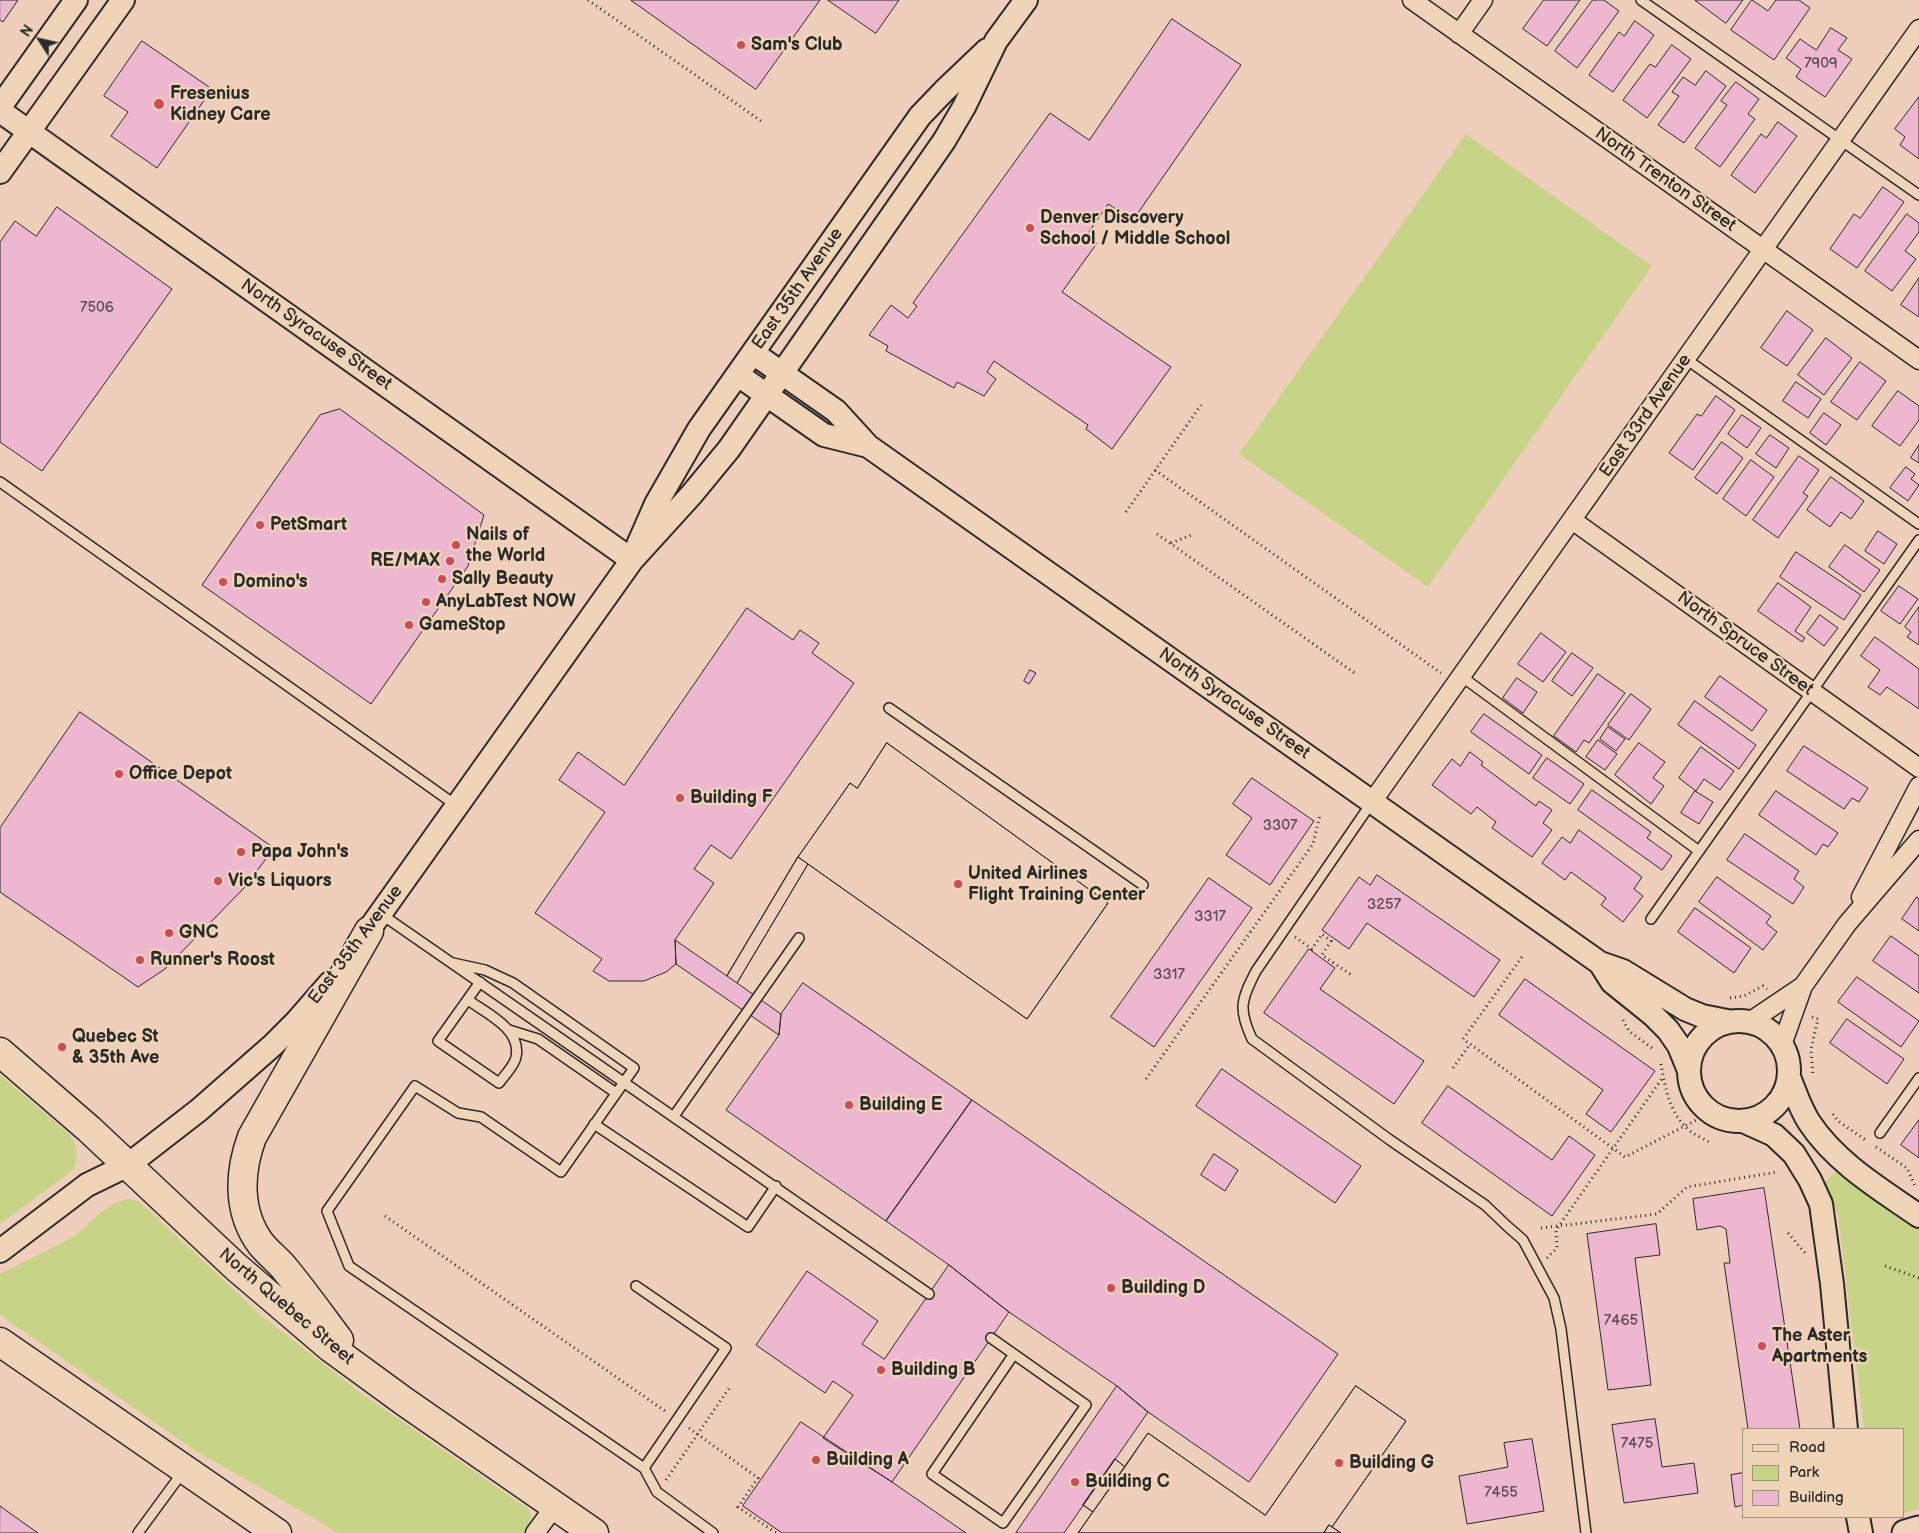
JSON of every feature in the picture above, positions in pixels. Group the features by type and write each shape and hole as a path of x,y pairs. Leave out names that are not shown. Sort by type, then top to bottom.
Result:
{"main road":[{"path":"362,1371 284,1267 262,1244 253,1231 242,1196 242,1176 245,1156 252,1137 375,922"},
{"name":"North Quebec Street","path":"0,1052 70,1112 257,1285 331,1348 594,1533"},
{"path":"0,1342 277,1533"},
{"path":"1905,1533 1919,1529"}],"street":[{"path":"0,107 76,0"},
{"path":"0,172 122,0"},
{"name":"East 35th Avenue","path":"632,560 656,504 699,429 920,116 996,41 1026,0"},
{"name":"North Trenton Street","path":"1412,0 1919,360"},
{"path":"1459,34 1483,0"},
{"name":"East 33rd Avenue","path":"1372,802 1919,29"},
{"name":"East 35th Avenue","path":"0,1251 87,1185 128,1165 199,1110 240,1076 273,1045 320,996 375,922 632,560 692,494 729,449 944,141 964,107 996,41"},
{"name":"North Syracuse Street","path":"0,111 632,560"},
{"name":"North Syracuse Street","path":"753,353 836,411 868,446 1600,964 1623,970 1685,1009 1702,1016 1727,1022"},
{"name":"North Syracuse Street","path":"738,375 824,435 868,446"},
{"name":"North Spruce Street","path":"1572,520 1919,768"},
{"path":"1847,924 1919,786"},
{"path":"1782,1045 1802,986 1847,924 1919,840"},
{"name":"North Syracuse Street","path":"1600,964 1612,982 1653,1015 1668,1030 1679,1046 1688,1068"},
{"path":"1789,1077 1784,1093 1774,1107 1760,1117 1743,1121 1726,1120 1710,1113 1698,1101 1690,1085 1688,1068 1692,1052 1700,1038 1712,1028 1727,1022 1751,1021 1802,986"},
{"path":"1751,1021 1772,1033 1782,1045 1788,1060 1789,1077 1810,1124 1846,1164 1919,1216"},
{"path":"1743,1121 1774,1136 1794,1154 1810,1180 1821,1204 1832,1284 1846,1428"},
{"path":"535,1533 555,1506"},
{"path":"1858,1518 1861,1533"}],"lane":[{"path":"1641,0 1919,195"},
{"path":"1686,359 1919,524"},
{"path":"0,482 458,806"},
{"path":"1651,919 1919,540"},
{"path":"1458,680 1699,851"},
{"path":"889,708 1143,885"},
{"path":"1372,802 1256,971 1244,995 1243,1020 1252,1040 1390,1140 1485,1205 1523,1240 1554,1298 1561,1329 1586,1533"},
{"path":"375,922 453,963 929,1294"},
{"path":"674,1116 799,938"},
{"path":"453,963 485,970 513,983 634,1068 561,1172 481,1117 458,1113 415,1086 327,1211 350,1266 644,1468 657,1492 713,1533"},
{"path":"480,982 438,1041 499,1083 516,1058 516,1045 509,1030"},
{"path":"468,1000 509,1030 538,1039 616,1093"},
{"path":"1880,1133 1919,1078"},
{"path":"594,1124 748,1227 776,1186"},
{"path":"636,1286 726,1348 644,1468"},
{"path":"991,1338 1014,1354 1086,1405 1003,1524 932,1474 1014,1354"},
{"path":"138,1533 184,1470"}],"path":[{"path":"588,0 761,121"},
{"path":"1126,512 1201,405"},
{"path":"1155,470 1458,680"},
{"path":"1157,534 1356,674"},
{"path":"1170,544 1194,534"},
{"path":"1146,1079 1313,844 1320,815"},
{"path":"1284,930 1312,949 1322,934 1331,941 1322,954 1353,976"},
{"path":"1522,957 1463,1039 1625,1157 1710,1113"},
{"path":"1728,999 1744,996 1763,986 1772,995"},
{"path":"1804,1014 1818,1019 1811,1049 1813,1078"},
{"path":"1629,1031 1656,1052"},
{"path":"1453,1068 1470,1044"},
{"path":"1660,1058 1668,1097 1677,1115 1688,1130 1709,1142"},
{"path":"1536,1266 1552,1256 1557,1248 1556,1230 1664,1077"},
{"path":"1828,1110 1838,1121 1907,1168 1915,1186"},
{"path":"1540,1228 1657,1214 1687,1187 1777,1172"},
{"path":"385,1216 758,1478 738,1506 776,1533"},
{"path":"1885,1266 1919,1278"},
{"path":"657,1492 730,1387"}],"green space":[{"path":"1466,134 1652,266 1428,587 1239,454"},
{"path":"0,1075 68,1133 76,1146 77,1155 73,1170 0,1224"},
{"path":"1836,1171 1919,1225 1919,1509 1904,1513 1904,1428 1864,1428 1838,1215 1824,1183"},
{"path":"129,1199 137,1201 144,1206 261,1315 358,1391 527,1508 531,1514 530,1523 523,1533 337,1533 196,1451 0,1315 0,1274 75,1235 107,1208"}],"building":[{"path":"0,0 18,0 3,22 0,20"},
{"name":"Sam's Club","path":"631,0 820,0 756,89"},
{"name":"Sam's Club","path":"828,0 899,0 876,33"},
{"path":"1544,0 1580,0 1547,46 1523,29"},
{"path":"1593,0 1604,0 1619,11 1577,68 1555,51"},
{"path":"1695,0 1743,0 1726,23"},
{"path":"1752,0 1768,11 1776,0 1799,0 1810,8 1774,60 1731,30"},
{"name":"Denver Discovery School / Middle School","path":"1172,19 1241,65 1133,220 1108,204 1087,235 1097,243 1062,292 1171,367 1112,449 1086,429 1088,425 994,361 987,372 996,379 984,396 957,382 954,388 886,351 888,346 869,335 891,305 908,318 917,306 913,303 1050,113 1089,140"},
{"path":"1635,21 1654,35 1613,92 1589,75 1619,32 1624,36"},
{"path":"1831,28 1847,38 1838,50 1852,59 1825,97 1796,77 1801,69 1786,58 1800,39 1816,50"},
{"name":"Fresenius Kidney Care","path":"142,41 212,89 157,168 111,136 128,112 104,96"},
{"path":"1672,45 1691,59 1647,118 1623,100 1650,64 1655,67"},
{"path":"1706,71 1726,86 1684,143 1658,125 1679,96 1672,92 1683,77 1695,85"},
{"path":"1736,82 1759,99 1748,114 1755,119 1720,167 1695,148 1727,105 1721,101"},
{"path":"1919,97 1919,159 1900,145 1905,137 1895,129"},
{"path":"1778,122 1797,136 1755,193 1731,175 1761,134 1766,138"},
{"path":"1883,187 1904,202 1857,268 1830,249 1854,214 1860,218"},
{"path":"57,207 172,289 42,471 0,442 0,242 15,221 36,236"},
{"path":"1907,214 1919,223 1919,232 1905,251 1916,259 1892,291 1865,271"},
{"path":"1919,278 1919,317 1901,305"},
{"path":"1787,311 1813,330 1787,366 1761,348"},
{"path":"1826,338 1852,358 1824,395 1798,375"},
{"path":"1860,362 1886,381 1857,420 1831,402"},
{"path":"1796,382 1821,399 1808,418 1783,401"},
{"path":"1898,391 1919,406 1919,420 1900,446 1872,426"},
{"path":"1716,396 1735,410 1693,470 1669,453 1697,414 1701,416"},
{"path":"340,409 484,515 468,566 371,704 202,585 320,415"},
{"path":"1824,413 1841,425 1826,445 1810,433"},
{"path":"1742,415 1761,428 1747,448 1728,434"},
{"path":"1770,435 1789,448 1776,468 1756,454"},
{"path":"1722,442 1743,458 1717,494 1695,478"},
{"path":"1919,445 1919,463 1911,458"},
{"path":"1799,456 1819,470 1803,493 1808,496 1778,538 1753,520"},
{"path":"1751,460 1774,477 1746,516 1723,499"},
{"path":"1906,467 1915,474 1911,479 1919,485 1908,501 1890,488"},
{"path":"1831,477 1864,501 1851,519 1841,512 1830,527 1807,510"},
{"path":"1878,531 1897,544 1884,564 1865,551"},
{"path":"1845,545 1880,570 1864,592 1829,567"},
{"path":"1796,552 1861,595 1844,620 1780,577"},
{"path":"1778,583 1811,607 1795,631 1805,638 1802,642 1758,611"},
{"path":"1899,586 1918,599 1900,624 1881,611"},
{"path":"1919,607 1919,645 1907,637 1911,632 1905,627"},
{"name":"Building F","path":"747,608 793,640 800,630 819,643 812,653 854,683 731,859 711,845 694,869 714,883 675,940 676,964 666,972 644,981 609,981 593,971 602,959 535,913 605,812 559,780 578,752 624,785"},
{"path":"1820,615 1838,628 1824,646 1807,633"},
{"path":"1541,633 1566,652 1543,682 1518,664"},
{"path":"1875,637 1919,669 1919,709 1887,687 1880,695 1868,687 1880,670 1861,656"},
{"path":"1572,653 1593,668 1572,696 1552,681"},
{"path":"1030,670 1036,673 1029,684 1024,681"},
{"path":"1598,674 1625,693 1589,743 1584,740 1576,752 1554,736"},
{"path":"1720,676 1767,710 1752,731 1705,697"},
{"path":"1517,678 1537,692 1523,713 1503,698"},
{"path":"1631,694 1651,709 1629,740 1608,725"},
{"path":"1695,701 1756,745 1739,769 1678,725"},
{"path":"80,712 274,848 245,887 165,969 138,987 0,892 0,828"},
{"path":"1484,714 1542,755 1529,774 1471,732"},
{"path":"1608,727 1625,739 1616,751 1600,739"},
{"path":"1598,740 1617,754 1605,770 1586,757"},
{"name":"United Airlines Flight Training Center","path":"887,743 1108,903 1027,1019 808,864 737,983 781,1014 779,1035 676,964 675,940 727,976 798,857 850,783 857,788"},
{"name":"United Airlines Flight Training Center","path":"887,743 1108,903 1027,1019 798,857 850,783 857,788"},
{"path":"1639,743 1665,762 1653,778 1664,786 1651,804 1615,775"},
{"path":"1804,746 1868,788 1859,802 1852,798 1844,809 1787,771"},
{"path":"1701,747 1734,771 1720,790 1704,779 1696,791 1679,778"},
{"path":"1470,752 1483,762 1481,765 1536,806 1539,801 1552,810 1543,823 1552,830 1532,857 1492,828 1496,822 1477,807 1471,814 1432,785 1452,759 1460,766"},
{"path":"1547,758 1584,784 1570,804 1533,778"},
{"path":"1252,778 1314,821 1270,885 1226,855 1252,818 1233,804"},
{"path":"1592,790 1651,832 1647,838 1672,856 1662,870 1578,810"},
{"path":"1695,791 1713,802 1699,824 1681,813"},
{"path":"1776,791 1838,833 1828,847 1823,844 1816,855 1759,815"},
{"path":"1579,830 1642,877 1634,889 1643,896 1623,922 1601,905 1606,898 1571,872 1565,880 1542,863 1562,837 1570,843"},
{"path":"1745,834 1799,871 1794,879 1804,887 1793,904 1727,860"},
{"path":"798,857 808,864 737,983 727,976"},
{"path":"1377,875 1500,960 1474,997 1367,923 1349,949 1322,930 1359,877 1370,885"},
{"path":"1717,877 1771,916 1766,923 1777,932 1763,950 1699,902"},
{"path":"1209,878 1252,908 1154,1047 1111,1017"},
{"path":"1917,897 1919,899 1919,931 1902,919"},
{"path":"1695,908 1751,948 1734,973 1678,932"},
{"path":"1891,936 1919,956 1919,993 1873,961"},
{"path":"1309,949 1335,968 1320,989 1424,1061 1394,1104 1264,1013"},
{"path":"1857,977 1919,1021 1901,1047 1838,1002"},
{"path":"1525,979 1655,1071 1611,1132 1586,1114 1603,1090 1499,1015"},
{"name":"Building E","path":"803,983 972,1100 886,1221 726,1110 779,1035 781,1014"},
{"path":"1847,1019 1904,1059 1887,1084 1830,1043"},
{"path":"1222,1069 1361,1166 1335,1203 1196,1106"},
{"path":"1448,1086 1552,1160 1569,1136 1595,1155 1552,1216 1422,1123"},
{"name":"Building D","path":"972,1100 1338,1354 1249,1482 1148,1412 1117,1386 1009,1312 949,1265 886,1221"},
{"path":"1919,1120 1919,1158 1901,1145"},
{"path":"1214,1154 1238,1170 1225,1191 1201,1175"},
{"name":"The Aster Apartments","path":"1764,1188 1800,1428 1748,1428 1724,1263 1730,1263 1726,1229 1720,1226 1697,1230 1693,1199"},
{"path":"1656,1224 1660,1255 1635,1258 1651,1385 1608,1390 1587,1234"},
{"name":"Building B","path":"949,1265 1009,1312 892,1482 823,1438 853,1395 833,1381 825,1393 756,1345 807,1271 878,1321 862,1344 884,1359"},
{"name":"Building C","path":"1117,1386 1148,1412 1064,1533 1016,1533"},
{"name":"Building G","path":"1356,1386 1406,1421 1332,1527 1329,1525 1324,1533 1078,1533 1148,1433 1265,1515"},
{"name":"Building G","path":"1356,1386 1406,1421 1332,1527 1341,1533 1078,1533 1093,1512 1083,1505 1115,1459 1125,1467 1148,1433 1265,1515"},
{"path":"1655,1419 1662,1467 1694,1463 1698,1493 1624,1503 1612,1425"},
{"name":"Building A","path":"801,1422 966,1533 782,1533 743,1506"},
{"path":"1532,1439 1544,1511 1467,1524 1459,1476 1508,1467 1504,1443"},
{"path":"1115,1459 1125,1467 1093,1512 1083,1505"},
{"path":"1742,1473 1742,1505 1735,1507 1731,1475"},
{"path":"0,1506 11,1514 38,1533 0,1533"},
{"path":"1329,1525 1341,1533 1324,1533"}],"place":[{"name":"Sam's Club","path":"741,45"},
{"name":"Fresenius Kidney Care","path":"159,104"},
{"name":"Denver Discovery School / Middle School","path":"1030,228"},
{"name":"PetSmart","path":"260,525"},
{"name":"Nails of the World","path":"456,545"},
{"name":"RE/MAX","path":"450,561"},
{"name":"Sally Beauty","path":"442,579"},
{"name":"Domino's","path":"223,582"},
{"name":"AnyLabTest NOW","path":"426,602"},
{"name":"GameStop","path":"409,625"},
{"name":"Office Depot","path":"119,774"},
{"name":"Building F","path":"680,798"},
{"name":"Papa John's","path":"241,852"},
{"name":"Vic's Liquors","path":"218,881"},
{"name":"United Airlines Flight Training Center","path":"958,884"},
{"name":"GNC","path":"169,933"},
{"name":"Runner's Roost","path":"140,960"},
{"name":"Quebec St & 35th Ave","path":"62,1047"},
{"name":"Building E","path":"849,1105"},
{"name":"Building D","path":"1111,1288"},
{"name":"The Aster Apartments","path":"1762,1346"},
{"name":"Building B","path":"881,1370"},
{"name":"Building A","path":"816,1460"},
{"name":"Building G","path":"1339,1463"},
{"name":"Building C","path":"1075,1482"}]}
